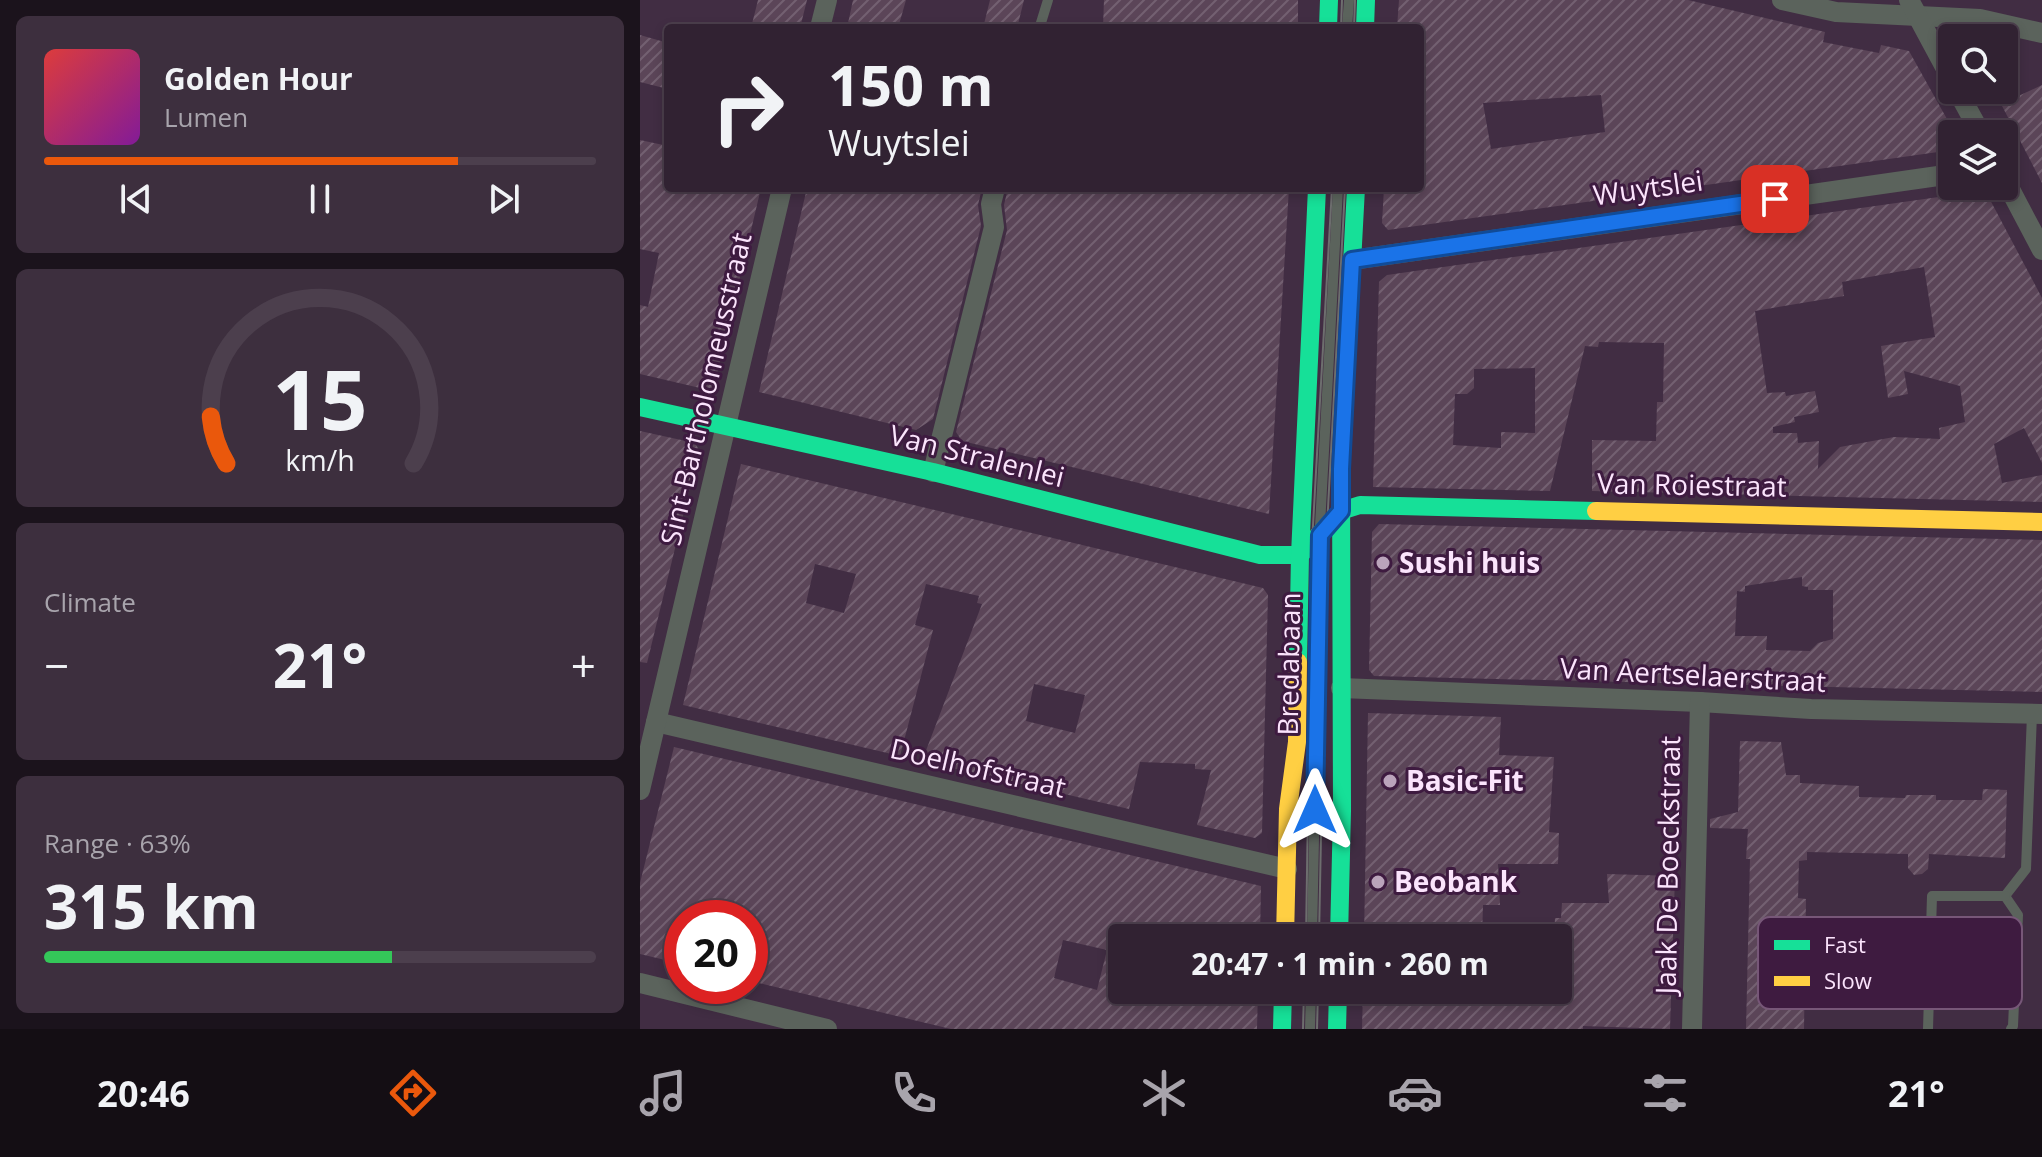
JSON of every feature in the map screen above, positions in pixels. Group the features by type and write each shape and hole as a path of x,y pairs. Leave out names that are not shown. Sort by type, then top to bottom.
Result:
{"main road":[{"path":"1328,24 1329,0"},
{"path":"1365,24 1366,0"},
{"name":"Bredabaan","path":"1285,924 1288,809 1297,742 1300,555 1317,192"},
{"name":"Bredabaan","path":"1339,924 1341,469 1356,192"},
{"name":"Van Stralenlei","path":"640,407 933,472 1260,555 1300,555"},
{"name":"Van Roiestraat","path":"1341,511 1360,505 2042,522"},
{"name":"Bredabaan","path":"1300,555 1341,511"},
{"path":"1282,1029 1283,1004"},
{"path":"1337,1029 1338,1004"}],"street":[{"path":"821,24 827,0"},
{"path":"1782,0 1836,12 1913,8 2042,33"},
{"path":"1913,8 1938,54"},
{"name":"Wuytslei","path":"1352,260 1938,176"},
{"name":"Sint-Bartholomeusstraat","path":"640,790 781,192"},
{"path":"933,472 994,227 991,204 994,192"},
{"path":"2016,200 2042,250"},
{"name":"Van Aertselaerstraat","path":"1341,688 1811,709 2037,714"},
{"name":"Jaak De Boeckstraat","path":"1692,1029 1700,702"},
{"name":"Doelhofstraat","path":"656,722 1287,869"},
{"path":"640,983 827,1029"}],"lane":[{"path":"1041,24 1048,0"},
{"path":"1347,24 1349,0"},
{"name":"Bredabaan","path":"1312,924 1320,535 1338,192"},
{"path":"2005,896 2026,869 2037,714"},
{"path":"1931,917 1932,896 2005,896"},
{"path":"2005,896 2018,917"},
{"path":"1310,1029 1311,1004"},
{"path":"1928,1029 1929,1009"},
{"path":"2011,1029 2014,1009"}],"building":[{"path":"758,0 807,0 801,24 752,24"},
{"path":"853,0 906,0 899,24 848,24"},
{"path":"990,0 1024,0 1018,24 984,24"},
{"path":"1104,0 1298,0 1298,24 1103,24"},
{"path":"1399,0 1688,0 1825,32 1823,42 1879,53 1881,45 1909,51 1948,120 1938,120 1938,152 1388,230 1382,223 1384,192 1424,192 1424,24 1397,24","holes":["1601,95 1605,132 1491,149 1483,103"]},
{"path":"640,35 664,42 664,88 640,82"},
{"path":"2042,85 2042,183 2018,137 2018,120 2009,120 2001,104 2018,104 2018,96"},
{"path":"640,140 664,145 664,192 760,192 713,391 640,374 640,305 648,307 659,253 640,249"},
{"path":"806,192 981,192 978,205 981,226 933,419 916,430 759,392"},
{"path":"1007,192 1289,192 1269,514 962,441 956,432 1007,230 1004,205"},
{"path":"1938,197 1938,200 1990,200 2042,298 2042,463 2024,428 1994,444 2002,483 2042,475 2042,502 1592,491 1592,440 1656,441 1657,402 1663,402 1664,343 1599,342 1598,347 1585,346 1550,491 1373,487 1379,282 1387,275","holes":["1924,267 1935,337 1881,346 1888,398 1908,394 1904,371 1960,386 1965,422 1939,428 1940,439 1894,437 1840,447 1818,469 1819,441 1798,443 1797,433 1773,433 1773,427 1795,422 1794,417 1819,412 1815,391 1786,396 1785,392 1767,393 1755,311 1844,296 1842,282","1535,368 1535,433 1501,432 1501,448 1453,445 1455,394 1467,394 1474,388 1474,369"]},
{"path":"640,431 695,443 699,450 647,663 640,662"},
{"path":"741,464 1263,588 1268,595 1262,833 1255,838 1197,825 1211,770 1195,769 1195,764 1140,762 1129,809 922,761 982,604 977,603 979,596 926,584 915,625 933,630 900,756 683,705","holes":["815,564 856,574 844,613 806,603","1034,684 1085,695 1075,733 1026,721"]},
{"path":"1379,524 2042,540 2042,692 1374,676 1369,670 1372,532","holes":["1802,577 1802,586 1808,587 1808,590 1833,590 1833,639 1818,643 1810,651 1766,650 1767,636 1735,636 1737,591 1745,592 1745,586"]},
{"path":"1368,713 1501,717 1499,755 1554,757 1549,832 1559,833 1558,864 1498,864 1500,905 1483,905 1482,924 1364,924"},
{"path":"1740,741 1781,742 1786,775 1800,775 1800,783 1859,786 1859,797 1936,795 1936,800 1982,800 1983,789 2007,790 2005,858 1929,854 1928,869 1914,875 1908,868 1908,854 1807,852 1807,860 1799,861 1798,898 1806,899 1806,917 1758,917 1758,1009 1804,1009 1804,1029 1746,1029 1748,829 1710,828 1710,819 1738,812"},
{"path":"674,747 1261,886 1260,924 1108,924 1108,1004 1258,1004 1257,1029 951,1029 768,985 768,900 664,900 664,960 640,954 640,883","holes":["1063,940 1107,950 1097,990 1054,978"]},
{"path":"1607,874 1675,876 1670,1029 1583,1026 1583,1029 1362,1029 1363,1004 1572,1004 1572,924 1555,924 1555,918 1561,918 1562,903 1609,903"}],"tram line":[{"path":"1341,24 1342,0"},
{"path":"1354,24 1355,0"},
{"path":"1306,924 1312,543 1332,192"},
{"path":"1319,924 1327,527 1345,192"},
{"path":"1303,1029 1304,1004"},
{"path":"1317,1029 1318,1004"}],"traffic: fast":[{"path":"1328,24 1329,0"},
{"path":"1365,24 1366,0"},
{"path":"1298,662 1317,192"},
{"path":"1339,924 1341,469 1356,192"},
{"path":"640,407 933,472 1260,555 1300,555 1341,511 1360,505 1596,511"},
{"path":"1282,1029 1283,1004"},
{"path":"1337,1029 1338,1004"}],"traffic: slow":[{"path":"1596,511 2042,522"},
{"path":"1285,924 1288,809 1297,742 1298,662"}],"place":[{"name":"Sushi huis","path":"1383,563"},
{"name":"Basic-Fit","path":"1390,781"},
{"name":"Beobank","path":"1378,882"}],"route":[{"path":"1315,810 1320,535 1341,511 1352,260 1775,199"}]}
